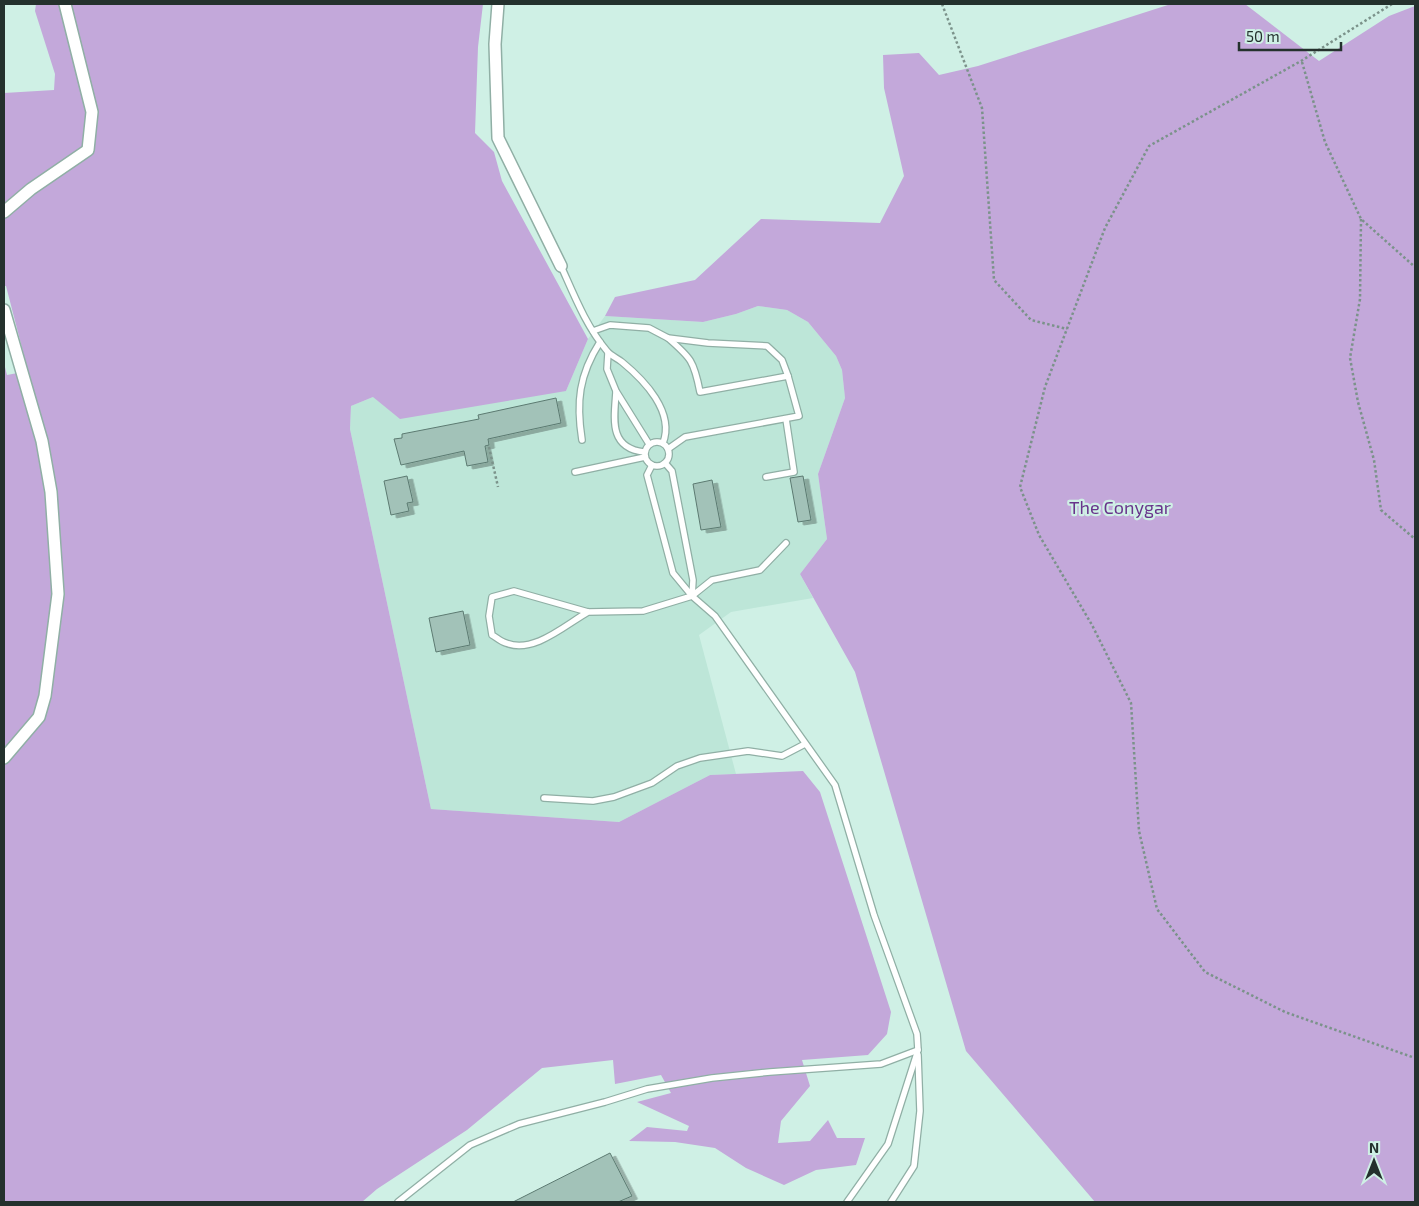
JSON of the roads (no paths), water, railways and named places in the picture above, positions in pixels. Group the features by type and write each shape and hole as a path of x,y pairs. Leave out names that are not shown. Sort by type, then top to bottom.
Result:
{"street":[{"path":"4,212 31,189 88,150 92,112 65,4"},
{"path":"498,4 495,44 498,138 561,266"},
{"path":"4,310 42,441 51,492 58,594 48,677 39,717 4,758"}],"lane":[{"path":"561,266 600,342 608,353 620,360 651,390 667,426 663,443"},
{"path":"593,331 610,325 649,328 668,338 688,355 694,366 700,392 788,376"},
{"path":"668,338 708,343 767,346 782,360 799,416 684,438 668,449"},
{"path":"582,440 578,411 580,392 592,354 600,342"},
{"path":"608,353 608,369 616,391 649,444"},
{"path":"616,391 614,418 618,439 624,447 645,455 652,465 659,466 665,463 669,456 668,449 663,443 656,441 649,444 645,455"},
{"path":"766,477 794,472 786,419"},
{"path":"575,472 645,455"},
{"path":"665,463 672,471 693,580 692,596"},
{"path":"652,465 646,475 673,573 692,596 715,616 835,785 874,915 917,1034 920,1111 914,1166 891,1202"},
{"path":"588,612 540,641 523,645 506,644 492,635 489,616 492,597 514,591 588,612 643,610 692,596 712,580 760,570 786,543"},
{"path":"544,798 593,801 614,797 652,783 677,766 700,758 748,751 782,756 806,744"},
{"path":"398,1202 470,1144 519,1124 647,1089 760,1073 881,1064 918,1050"},
{"path":"848,1202 888,1144 918,1050"}],"park label":[{"name":"The Conygar","path":"1120,507"}]}
